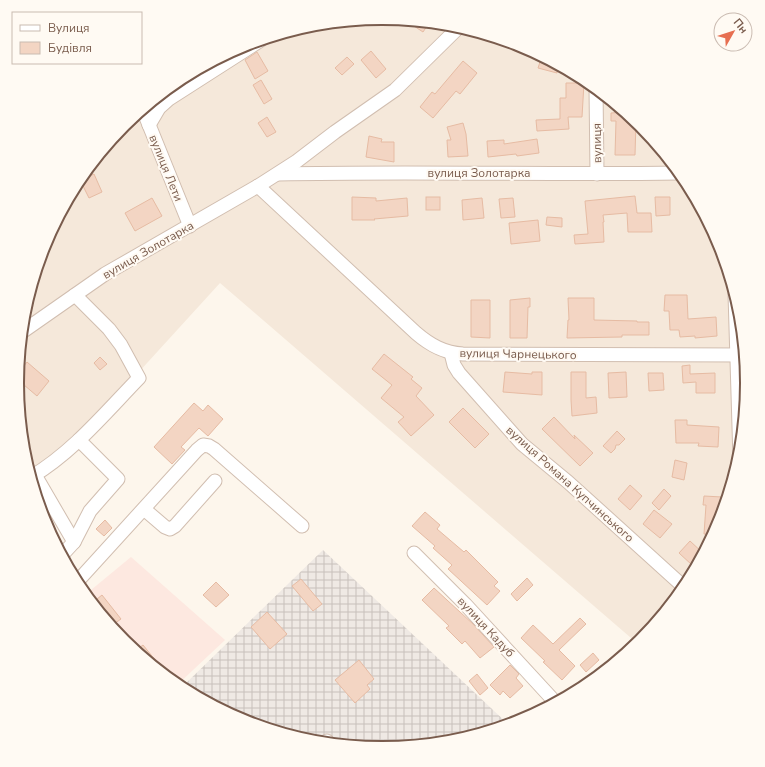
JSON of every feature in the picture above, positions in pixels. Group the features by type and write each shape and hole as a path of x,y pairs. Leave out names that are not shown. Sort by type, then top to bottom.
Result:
{"street":[{"name":"вулиця Золотарка","path":"29,327 105,274 258,186 304,156 335,132 395,90 454,32"},
{"path":"149,125 159,108 164,103 227,61"},
{"name":"вулиця","path":"596,95 597,174"},
{"name":"вулиця Лети","path":"145,115 190,226"},
{"name":"вулиця Золотарка","path":"278,174 361,172 673,173"},
{"name":"вулиця Чарнецького","path":"258,186 416,333 436,347 450,353 740,355"},
{"path":"36,474 64,454 79,440 138,378 124,350 109,329 76,295"},
{"name":"вулиця Романа Купчинського","path":"450,353 459,373 522,444 568,482 680,584"},
{"path":"741,379 741,392"},
{"path":"66,551 74,542 90,510 118,479 79,440"},
{"path":"81,578 197,450 206,445 214,449 302,526"},
{"path":"144,509 165,527 170,529 175,526 215,481"},
{"path":"39,485 74,542"},
{"name":"вулиця Кадуб","path":"414,553 480,620 552,699"}],"shaded area":[{"path":"382,25 429,28 475,37 520,52 582,85 619,114 636,130 667,165 681,184 714,246 729,291 734,314 738,337 741,384 738,430 734,453 729,476 714,521 681,583 652,620 633,640 220,283 38,483 27,430 24,384 25,360 27,337 36,291 51,246 72,204 98,165 129,130 146,114 183,85 245,52 290,37 336,28"},
{"path":"323,550 504,721 475,730 429,739 382,742 336,739 290,730 245,715 186,684"},
{"path":"131,557 225,640 181,681 146,653 129,637 90,591"}],"building":[{"path":"415,27 426,28 423,32"},
{"path":"371,51 386,69 376,78 361,60"},
{"path":"257,52 268,71 255,79 245,60"},
{"path":"347,57 354,64 342,75 335,68"},
{"path":"463,61 477,73 460,94 456,91 433,118 420,107 432,92 435,94"},
{"path":"540,62 558,71 557,73 538,68"},
{"path":"261,80 272,99 264,104 253,85"},
{"path":"566,83 579,83 584,86 582,117 568,117 569,129 537,131 536,120 560,119 560,98 566,98"},
{"path":"611,113 617,113 636,130 635,155 615,155 616,121 611,121"},
{"path":"267,117 276,132 267,137 258,123"},
{"path":"463,123 466,134 468,156 448,157 447,140 451,140 447,127"},
{"path":"369,136 382,139 381,142 394,142 394,162 366,157"},
{"path":"537,139 539,153 517,156 516,154 488,157 487,141 504,140 504,144"},
{"path":"94,174 102,192 89,198 83,186 90,176"},
{"path":"635,196 637,213 651,213 652,232 628,232 627,213 603,215 604,242 575,244 574,235 588,234 585,201"},
{"path":"352,197 376,198 376,201 407,198 408,216 374,219 375,220 352,220"},
{"path":"426,197 440,197 440,210 426,210"},
{"path":"655,197 670,197 670,215 656,216"},
{"path":"152,198 162,216 135,231 125,213"},
{"path":"482,198 484,218 463,220 462,200"},
{"path":"513,198 515,217 501,218 499,199"},
{"path":"547,217 562,218 562,227 546,225"},
{"path":"538,220 540,241 511,244 509,223"},
{"path":"665,295 687,295 688,319 716,317 717,336 695,338 695,336 680,337 679,330 670,330 669,311 664,311"},
{"path":"530,298 530,307 528,307 527,338 510,338 510,300"},
{"path":"568,298 594,298 594,320 649,322 649,335 567,338 569,320"},
{"path":"471,300 490,300 490,338 471,337"},
{"path":"384,354 413,377 411,379 422,388 416,396 434,415 411,436 398,422 404,417 381,398 392,385 372,369"},
{"path":"100,357 107,364 100,370 94,363"},
{"path":"27,362 49,381 37,396 24,385 25,365"},
{"path":"690,365 690,374 715,373 715,393 696,393 696,382 683,383 682,366"},
{"path":"505,372 532,374 532,372 542,372 542,395 503,392"},
{"path":"571,372 586,372 586,398 596,397 597,413 572,416"},
{"path":"626,372 627,397 609,398 608,373"},
{"path":"648,373 663,373 664,390 649,391"},
{"path":"194,403 203,411 208,405 223,419 208,436 199,428 181,447 185,450 172,464 154,447"},
{"path":"463,408 489,434 475,448 449,422"},
{"path":"554,417 575,439 574,435 593,453 580,466 542,429"},
{"path":"675,420 687,420 687,425 719,427 718,447 698,446 699,443 676,443"},
{"path":"617,431 625,439 619,445 616,445 615,449 611,453 603,446"},
{"path":"675,460 687,463 684,480 672,477"},
{"path":"630,485 642,496 630,510 618,499"},
{"path":"664,489 671,496 659,510 652,503"},
{"path":"704,496 722,497 708,534 704,534 706,505 703,505"},
{"path":"654,510 672,524 660,538 643,524"},
{"path":"425,512 440,525 437,529 464,552 466,550 498,582 494,586 500,591 487,605 448,569 452,565 433,548 435,546 412,526"},
{"path":"105,520 112,528 104,536 96,529"},
{"path":"690,541 700,550 692,565 679,553"},
{"path":"527,578 533,585 517,601 511,594"},
{"path":"301,579 322,604 313,611 292,586"},
{"path":"216,582 229,595 216,607 203,595"},
{"path":"434,588 473,624 494,647 480,658 465,641 462,644 446,628 449,626 422,600"},
{"path":"102,595 121,619 116,623 96,600"},
{"path":"267,612 287,634 270,649 251,627"},
{"path":"580,618 586,624 559,650 575,666 562,680 521,638 533,625 553,644"},
{"path":"143,645 157,662 146,653 140,647"},
{"path":"593,653 599,660 586,672 580,665"},
{"path":"359,660 374,679 367,685 370,689 355,703 335,680"},
{"path":"510,665 519,674 516,678 523,686 510,698 503,691 500,695 490,685"},
{"path":"477,674 488,688 480,695 469,681"}]}
